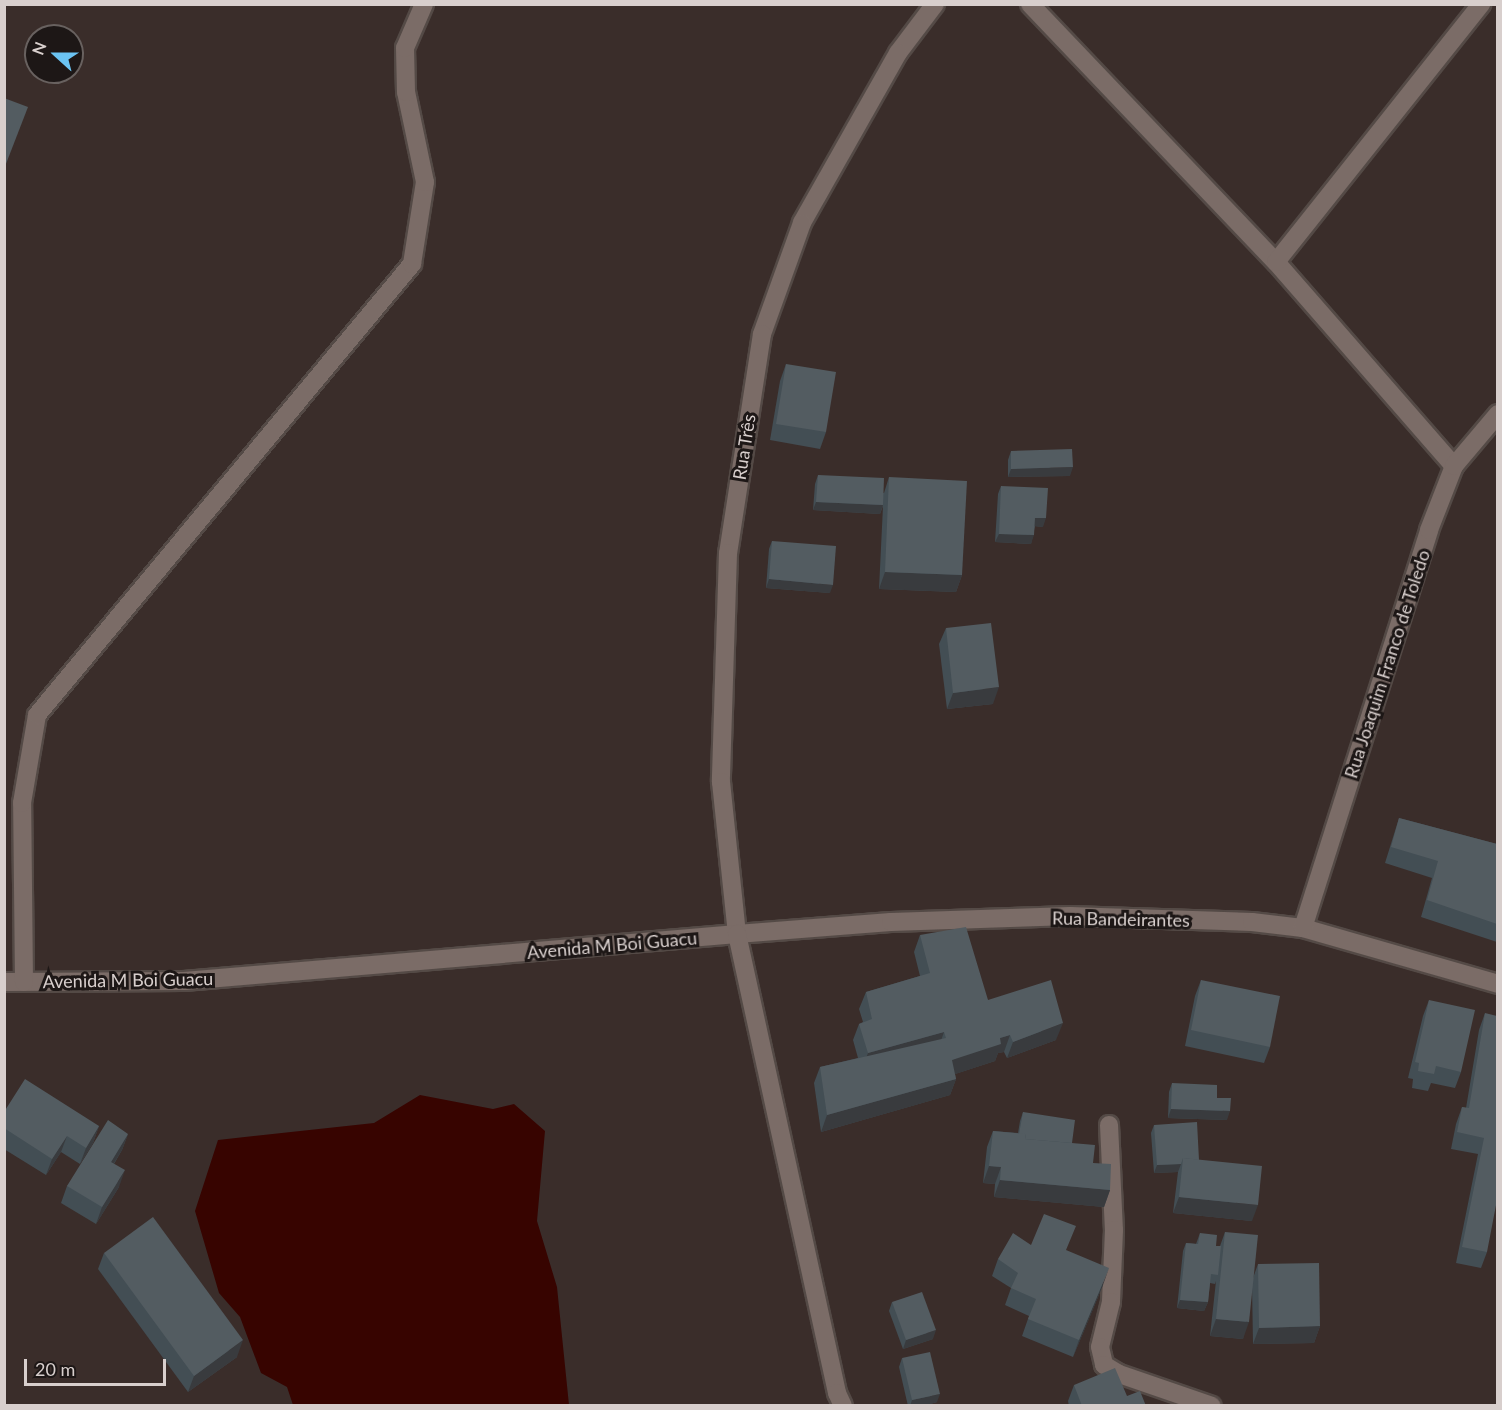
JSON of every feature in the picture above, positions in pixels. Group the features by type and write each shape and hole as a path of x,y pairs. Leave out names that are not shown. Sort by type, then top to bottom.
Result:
{"street":[{"path":"24,982 22,802 37,714 412,264 425,182 406,92 405,48 424,4"},
{"name":"Rua Três","path":"737,934 722,782 728,553 762,334 802,223 898,53 935,4"},
{"path":"1030,4 1276,262 1454,466"},
{"path":"1276,262 1482,4"},
{"name":"Rua Joaquim Franco de Toledo","path":"1303,928 1429,530 1454,466 1497,414"},
{"name":"Rua Bandeirantes","path":"737,934 891,922 1070,916 1252,922 1303,928 1497,984"},
{"path":"737,934 837,1393 843,1406"},
{"name":"Avenida M Boi Guacu","path":"4,982 184,981 737,934"},
{"path":"1109,1125 1114,1230 1111,1302 1100,1347 1104,1365 1119,1374 1212,1406"}],"shaded area":[{"path":"420,1095 493,1109 514,1104 545,1131 537,1221 557,1287 569,1405 293,1405 287,1387 261,1373 240,1317 219,1293 195,1211 218,1140 374,1123"}],"building":[{"path":"4,98 28,107 4,169"},
{"path":"786,364 836,372 826,432 776,424"},
{"path":"1072,449 1073,467 1011,469 1011,451"},
{"path":"818,475 884,478 883,505 816,502"},
{"path":"889,477 967,481 962,575 885,572"},
{"path":"1001,486 1048,488 1046,518 1035,518 1034,535 999,534"},
{"path":"772,541 836,546 833,585 769,579"},
{"path":"991,623 999,687 953,693 946,628"},
{"path":"1399,818 1497,844 1497,924 1427,900 1438,861 1391,847"},
{"path":"966,927 988,1000 1051,980 1063,1023 1013,1042 1010,1035 1000,1038 1001,1044 952,1060 956,1079 827,1115 820,1067 946,1038 944,1032 868,1053 859,1024 872,1019 866,992 930,973 920,935"},
{"path":"1201,980 1280,996 1270,1047 1191,1030"},
{"path":"1429,1000 1475,1010 1461,1072 1436,1066 1434,1074 1418,1071 1419,1063 1415,1062"},
{"path":"1485,1013 1497,1016 1497,1200 1487,1252 1462,1247 1484,1138 1457,1132 1462,1107 1469,1108"},
{"path":"25,1079 99,1126 86,1148 67,1136 52,1159 4,1128 4,1112"},
{"path":"1172,1083 1217,1085 1217,1098 1231,1098 1230,1111 1171,1109"},
{"path":"1023,1112 1075,1120 1072,1143 1025,1139 1026,1134 1019,1134"},
{"path":"108,1120 128,1134 111,1162 125,1170 102,1207 67,1186"},
{"path":"1197,1122 1199,1160 1183,1158 1181,1164 1157,1165 1154,1125"},
{"path":"993,1131 1026,1134 1025,1139 1095,1145 1093,1163 1111,1164 1110,1190 1000,1180 1001,1167 989,1166"},
{"path":"1183,1158 1262,1166 1258,1205 1179,1197"},
{"path":"1044,1214 1076,1226 1066,1250 1109,1268 1079,1340 1028,1319 1036,1299 1011,1288 1018,1273 998,1259 1013,1233 1031,1245"},
{"path":"153,1217 243,1340 194,1376 104,1253"},
{"path":"1225,1232 1258,1235 1249,1322 1216,1319"},
{"path":"1200,1233 1217,1235 1216,1246 1221,1246 1218,1275 1211,1274 1208,1302 1180,1300 1186,1243 1198,1244"},
{"path":"1319,1263 1320,1326 1259,1328 1258,1264"},
{"path":"922,1292 936,1330 906,1340 892,1302"},
{"path":"930,1352 940,1394 912,1400 902,1358"},
{"path":"1115,1368 1127,1396 1140,1391 1146,1406 1082,1406 1074,1385"}]}
